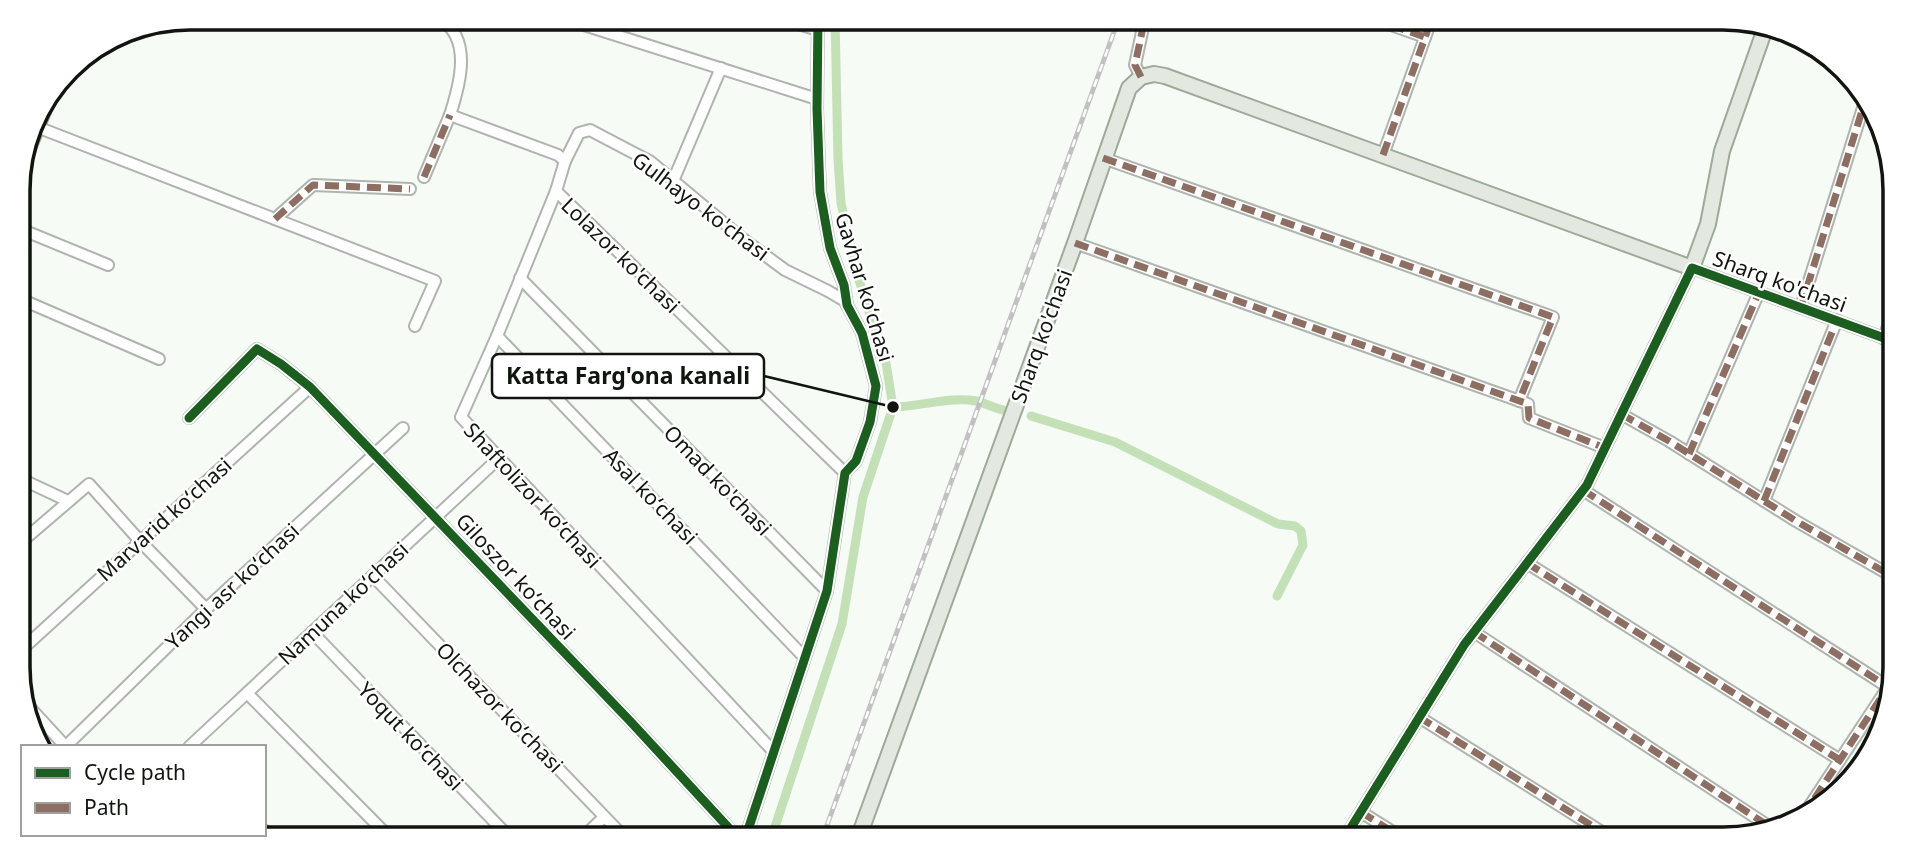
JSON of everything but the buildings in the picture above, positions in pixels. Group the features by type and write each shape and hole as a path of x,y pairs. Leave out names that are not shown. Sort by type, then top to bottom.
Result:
{"main road":[{"name":"Sharq ko'chasi","path":"862,827 1075,243 1126,93 1141,76 1166,76 1692,268 1709,224 1722,151 1763,35"}],"street":[{"path":"424,177 458,91 462,61 453,30"},
{"path":"600,30 817,99"},
{"name":"Gavhar koʻchasi","path":"749,827 827,591 845,473 856,461 870,422 876,386 862,333 848,306 844,285 830,248 820,192 818,30"},
{"path":"1141,76 1135,65 1142,30"},
{"path":"1405,30 1425,37"},
{"path":"1383,155 1428,30"},
{"path":"673,181 720,68"},
{"name":"Sharq ko'chasi","path":"1801,307 1862,110"},
{"path":"450,115 558,155 565,161"},
{"path":"42,129 435,281 415,326"},
{"name":"Gulhayo ko'chasi","path":"565,161 579,133 590,130 650,162 785,270 828,290 848,306"},
{"path":"1103,158 1553,317 1519,401"},
{"name":"Lolazor ko'chasi","path":"565,161 556,191 845,473"},
{"path":"275,219 313,185 410,189"},
{"name":"Shaftolizor koʻchasi","path":"556,191 461,417 773,751"},
{"path":"30,233 108,265"},
{"path":"1075,243 1528,404 1530,418 1605,448"},
{"path":"1352,827 1474,632 1583,490 1692,268"},
{"name":"Sharq ko'chasi","path":"1692,268 1883,339"},
{"name":"Omad ko'chasi","path":"520,278 827,591"},
{"name":"Sharq ko'chasi","path":"1689,454 1759,292"},
{"path":"30,303 159,359"},
{"name":"Sharq ko'chasi","path":"1764,501 1837,320"},
{"name":"Asal koʻchasi","path":"497,336 804,657"},
{"name":"Giloszor koʻchasi","path":"190,418 257,349 281,364 310,387 435,516 728,827"},
{"name":"Marvarid koʻchasi","path":"30,642 310,387"},
{"path":"1621,414 1883,571"},
{"name":"Yangi asr koʻchasi","path":"68,745 206,609 403,428"},
{"name":"Namuna koʻchasi","path":"191,745 498,459"},
{"path":"30,483 68,501"},
{"path":"30,534 89,484 206,609"},
{"path":"1583,490 1883,677"},
{"path":"1527,563 1840,761"},
{"name":"Olchazor koʻchasi","path":"373,576 614,827"},
{"name":"Yoqut koʻchasi","path":"312,632 499,827"},
{"path":"1474,632 1763,822"},
{"path":"247,693 379,827"},
{"path":"1814,799 1880,699"},
{"path":"1419,717 1591,827"},
{"path":"39,721 64,745"},
{"path":"1361,812 1385,827"},
{"path":"594,827 604,817"}],"waterway":[{"path":"775,827 842,624 863,497 893,407 886,363 858,277 841,203 835,30"},
{"path":"893,407 966,400 1003,410"},
{"path":"1031,416 1115,442 1278,524 1295,526 1301,531 1303,545 1277,596"}],"railway":[{"path":"826,827 1115,30"}],"marked path":[{"path":"1141,77 1135,65 1142,30"},
{"path":"1405,30 1425,37"},
{"path":"1383,155 1428,30"},
{"path":"1801,307 1862,110"},
{"path":"424,177 450,115"},
{"path":"1103,158 1553,317 1519,401"},
{"path":"275,219 313,185 410,189"},
{"path":"1075,243 1528,404 1529,418 1605,448"},
{"path":"1689,454 1759,292"},
{"path":"1764,501 1837,320"},
{"path":"1621,414 1883,571"},
{"path":"1583,490 1882,683"},
{"path":"1527,563 1840,760"},
{"path":"1474,632 1763,822"},
{"path":"1815,798 1880,699"},
{"path":"1419,717 1594,827"},
{"path":"1361,812 1385,827"}],"cycle path":[{"path":"749,827 827,591 845,473 856,461 870,422 876,386 862,333 847,305 844,285 830,248 820,192 818,30"},
{"path":"1351,827 1464,645 1587,485 1692,268 1883,338"},
{"path":"189,418 257,349 281,364 310,387 728,827"}],"place":[{"name":"Katta Farg'ona kanali","path":"893,407"}]}
